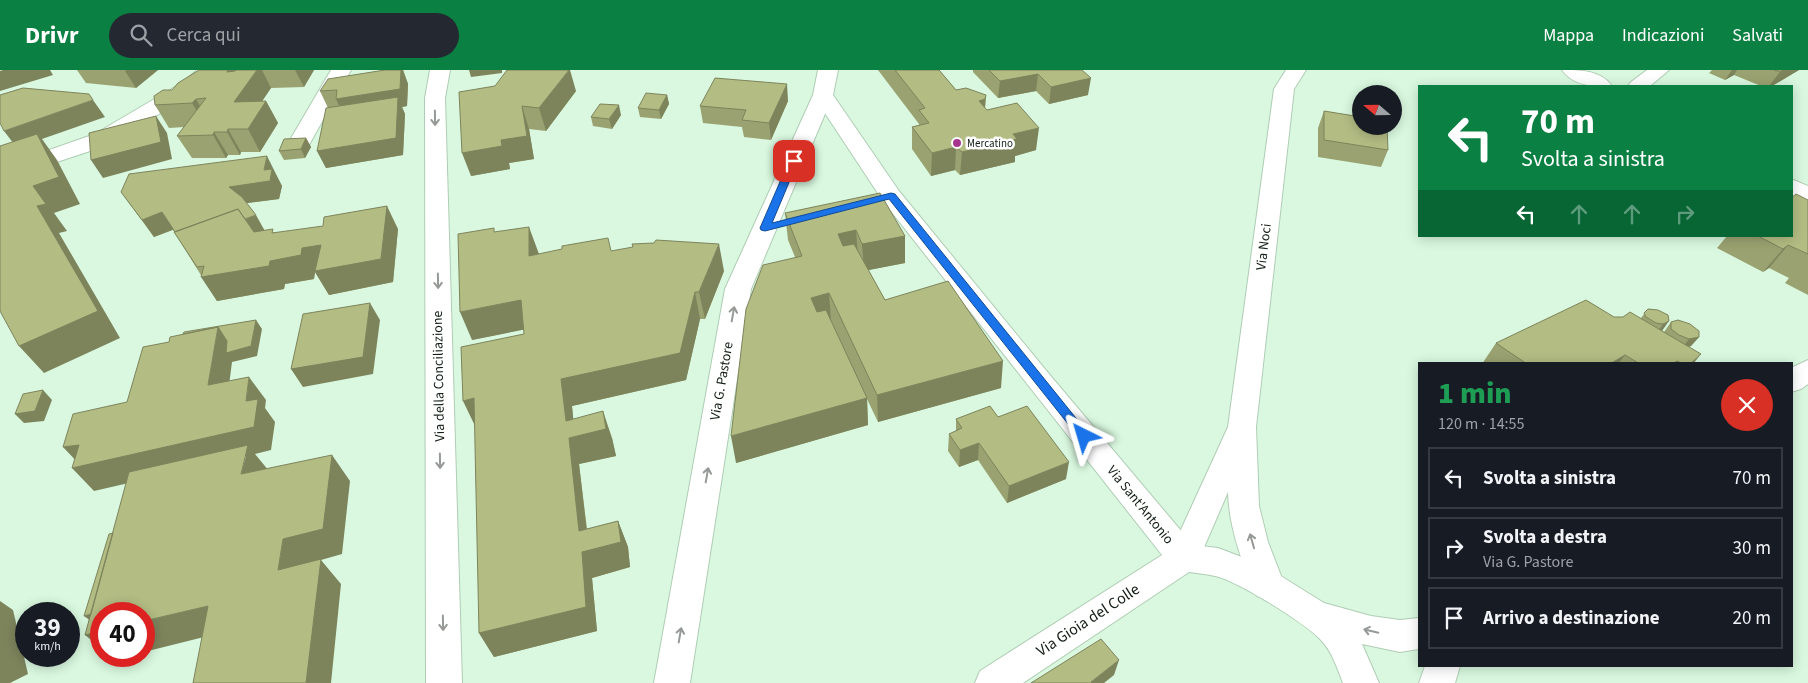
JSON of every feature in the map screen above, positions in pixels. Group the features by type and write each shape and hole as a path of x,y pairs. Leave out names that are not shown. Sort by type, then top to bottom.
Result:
{"street":[{"path":"0,174 103,139 192,85 209,70"},
{"path":"301,140 341,70"},
{"name":"Via della Conciliazione","path":"440,70 435,98 444,683"},
{"name":"Via Noci","path":"1269,586 1252,542 1244,506 1242,427 1284,89 1296,70"},
{"path":"1572,70 1600,85"},
{"path":"1639,85 1659,70"},
{"name":"Via Sant'Antonio","path":"825,82 882,198 1034,375 1184,558"},
{"name":"Via G. Pastore","path":"672,683 738,289 825,82"},
{"path":"1793,187 1808,195"},
{"path":"765,228 792,221"},
{"path":"1793,381 1808,370"},
{"name":"Via Noci","path":"1184,558 1242,427"},
{"path":"1184,558 1218,562 1251,575 1316,616 1332,628 1346,647 1362,683"},
{"name":"Via Gioia del Colle","path":"993,683 1184,558"},
{"path":"1316,616 1381,633 1400,636 1418,633"},
{"path":"1437,683 1443,667"}],"building":[{"path":"199,70 228,70 227,72 257,70 234,102 266,101 248,129 228,129 227,132 214,132 213,135 177,136 206,98 196,99 192,103 155,105 154,96 163,90 172,90 178,83"},
{"path":"385,70 401,70 400,89 336,99 337,90 320,91 328,79"},
{"path":"507,70 569,70 539,108 522,106 527,136 501,140 502,146 462,153 459,92 495,86"},
{"path":"895,70 939,70 956,90 966,88 986,95 985,99 979,101 987,110 1017,103 1039,128 1013,134 1017,139 962,152 956,147 932,153 912,127 929,123 919,110 925,108"},
{"path":"989,70 1082,70 1091,78 1051,87 1038,74 1000,81"},
{"path":"715,78 787,84 769,123 742,120 746,110 700,106"},
{"path":"23,88 89,94 93,100 4,131 0,123 0,95"},
{"path":"646,93 667,95 659,110 638,108"},
{"path":"398,97 396,138 317,151 326,108"},
{"path":"600,104 619,105 609,119 591,117"},
{"path":"1324,111 1352,116 1352,135 1387,135 1388,150 1324,140"},
{"path":"156,116 161,142 91,160 89,133"},
{"path":"37,134 59,177 33,186 46,204 37,206 98,311 19,346 0,311 0,146"},
{"path":"306,138 301,149 279,151 284,139"},
{"path":"267,156 264,170 272,169 270,181 229,187 242,197 256,215 245,219 238,209 175,232 162,212 142,220 121,192 129,174"},
{"path":"880,193 905,236 862,244 856,230 838,234 843,246 854,244 885,300 948,281 1003,361 877,395 829,293 811,298 817,312 826,310 867,398 731,436 746,309 763,265 802,256 785,213"},
{"path":"1796,194 1808,200 1808,254 1788,245 1783,249 1760,237 1793,237 1793,196"},
{"path":"387,206 381,259 315,271 321,245 302,248 301,255 270,261 269,266 201,277 204,266 197,267 174,232 238,209 254,232 273,229 272,233 323,226 324,217"},
{"path":"529,227 529,256 562,249 562,246 608,238 611,251 633,247 632,244 654,243 656,240 719,244 699,292 695,292 680,353 561,379 566,421 603,411 606,429 569,438 579,531 618,521 621,542 582,552 586,607 479,633 474,398 463,401 461,347 524,334 521,300 460,312 458,234 494,228 494,232"},
{"path":"1586,300 1614,317 1623,317 1630,312 1701,354 1692,362 1637,362 1625,355 1613,362 1524,362 1496,343"},
{"path":"370,303 363,357 291,369 303,314"},
{"path":"1648,309 1658,310 1668,315 1669,321 1663,324 1656,323 1646,317 1644,313"},
{"path":"256,320 251,346 226,353 227,341 218,327 183,334 184,332"},
{"path":"1678,320 1690,324 1699,331 1699,337 1689,339 1671,329 1671,322"},
{"path":"218,327 208,385 249,377 246,401 258,399 254,427 72,468 79,445 63,447 73,414 127,402 143,347 169,342 170,337"},
{"path":"43,390 35,411 15,414 23,394"},
{"path":"990,406 998,417 1027,406 1069,462 1009,486 979,443 960,450 949,434 962,428 956,419"},
{"path":"248,445 241,474 332,455 323,529 283,539 278,570 321,559 306,683 193,683 208,606 155,618 155,602 94,602 129,472"},
{"path":"113,533 94,602 90,602 90,614 84,616 109,534"},
{"path":"90,616 90,634 85,635"},
{"path":"1101,639 1119,660 1092,683 1031,683"}],"place":[{"name":"Mercatino","path":"957,143"}],"route":[{"path":"794,161 765,228 891,196 1084,436"}]}
